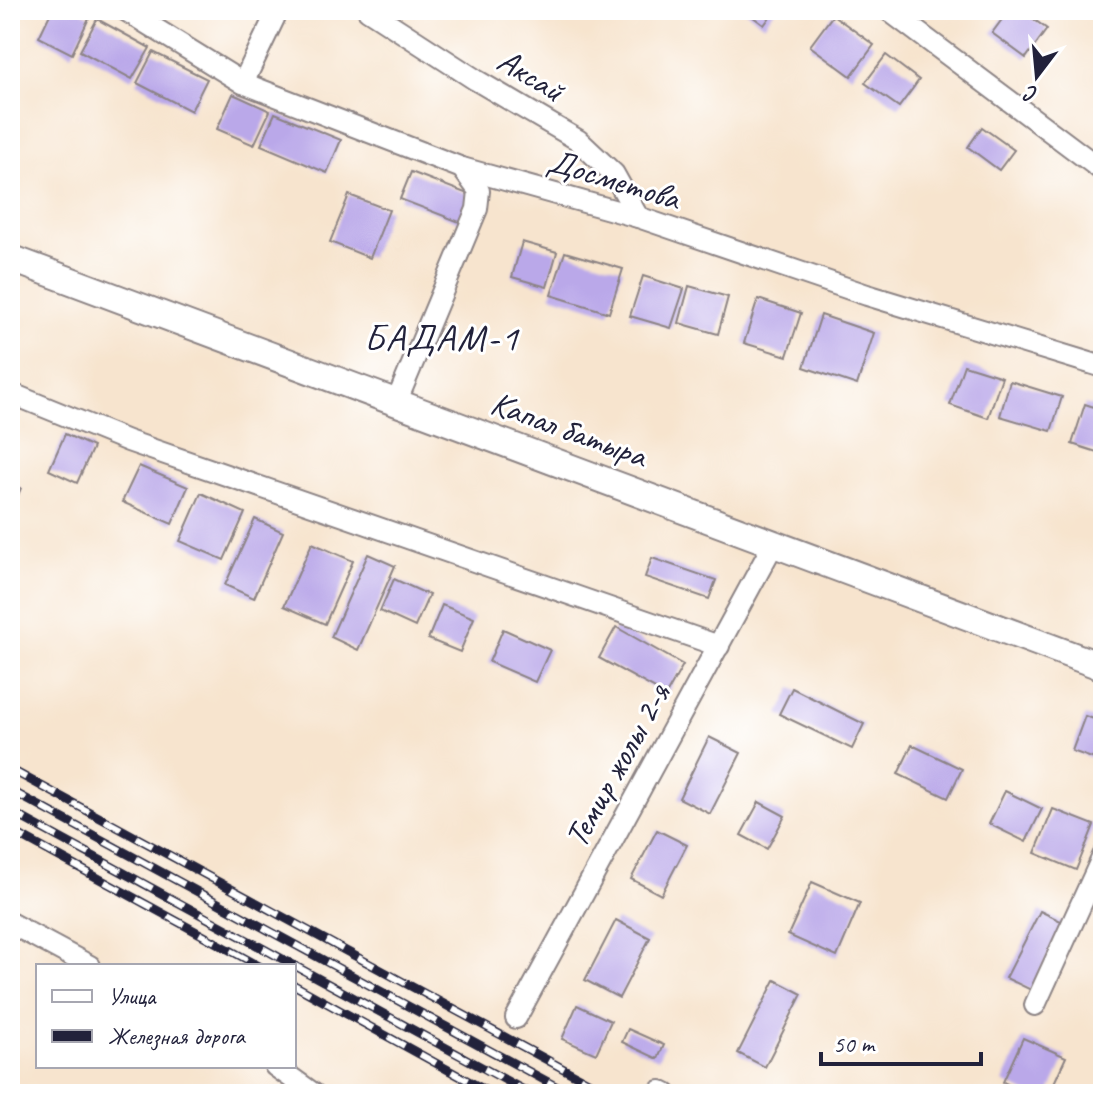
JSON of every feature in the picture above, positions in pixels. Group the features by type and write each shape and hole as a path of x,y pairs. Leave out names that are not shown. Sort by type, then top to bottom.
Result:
{"main road":[{"name":"Капал батыра","path":"10,258 1103,667"}],"street":[{"name":"Досметова","path":"125,10 243,83 462,168 638,217 867,295 1103,367"},
{"path":"243,83 278,10"},
{"name":"Аксай","path":"368,10 476,80 578,140 614,174 638,217"},
{"path":"888,10 1103,171"},
{"path":"396,403 477,209 479,191 462,168"},
{"path":"10,393 128,441 719,646"},
{"name":"Темир жолы 2-я","path":"516,1018 774,543"},
{"path":"1035,1005 1103,856"},
{"path":"10,923 86,964"},
{"path":"278,1068 314,1094"}],"building":[{"path":"52,10 78,10 90,16 72,54 39,37"},
{"path":"744,10 775,10 764,25"},
{"path":"1009,10 1021,10 1047,29 1026,58 992,33"},
{"path":"833,15 874,45 851,76 810,46"},
{"path":"97,19 150,48 132,79 80,51"},
{"path":"153,52 207,79 191,111 137,83"},
{"path":"886,55 919,80 899,107 865,83"},
{"path":"233,94 270,111 254,145 217,129"},
{"path":"275,113 341,140 327,173 261,145"},
{"path":"982,127 1014,150 999,170 968,147"},
{"path":"411,172 473,196 462,223 400,199"},
{"path":"349,195 389,210 370,258 330,242"},
{"path":"522,242 557,252 547,287 512,277"},
{"path":"565,252 623,269 609,313 551,295"},
{"path":"643,276 684,289 671,328 630,316"},
{"path":"689,286 728,297 718,334 679,323"},
{"path":"758,299 801,313 787,356 744,343"},
{"path":"821,315 874,333 857,385 804,367"},
{"path":"964,365 1002,377 988,418 950,405"},
{"path":"1010,381 1062,397 1051,431 1000,416"},
{"path":"1085,404 1103,410 1103,454 1072,444"},
{"path":"65,434 93,447 77,483 49,470"},
{"path":"139,466 188,487 172,524 122,502"},
{"path":"10,483 21,488 10,514"},
{"path":"201,493 245,513 224,560 180,541"},
{"path":"255,519 283,532 254,598 225,585"},
{"path":"312,543 353,561 325,624 284,606"},
{"path":"368,554 395,566 358,650 331,637"},
{"path":"652,558 716,580 709,599 645,577"},
{"path":"394,579 429,595 415,627 380,611"},
{"path":"442,605 474,618 460,652 428,639"},
{"path":"616,627 683,665 666,695 599,658"},
{"path":"503,629 550,650 535,682 489,662"},
{"path":"792,688 864,724 852,749 779,714"},
{"path":"1085,716 1103,722 1103,762 1072,751"},
{"path":"709,737 741,753 710,814 679,798"},
{"path":"912,745 962,769 948,798 898,774"},
{"path":"1005,791 1042,809 1026,842 989,824"},
{"path":"759,802 785,816 767,849 741,835"},
{"path":"1053,809 1094,825 1076,870 1035,853"},
{"path":"657,830 687,845 661,895 631,879"},
{"path":"812,882 860,903 837,957 788,935"},
{"path":"1040,911 1065,923 1031,990 1006,978"},
{"path":"616,920 650,938 619,998 585,980"},
{"path":"775,980 802,994 765,1067 738,1053"},
{"path":"577,1005 611,1021 596,1054 562,1039"},
{"path":"628,1029 664,1045 658,1059 622,1042"},
{"path":"1023,1038 1066,1057 1049,1094 1029,1094 1003,1082"}],"railway":[{"path":"10,769 610,1094"},
{"path":"10,790 570,1094"},
{"path":"10,811 292,964"},
{"path":"10,830 255,964"},
{"path":"296,966 531,1094"},
{"path":"296,986 492,1094"}],"district":[{"name":"БАДАМ-1","path":"442,337"}]}
